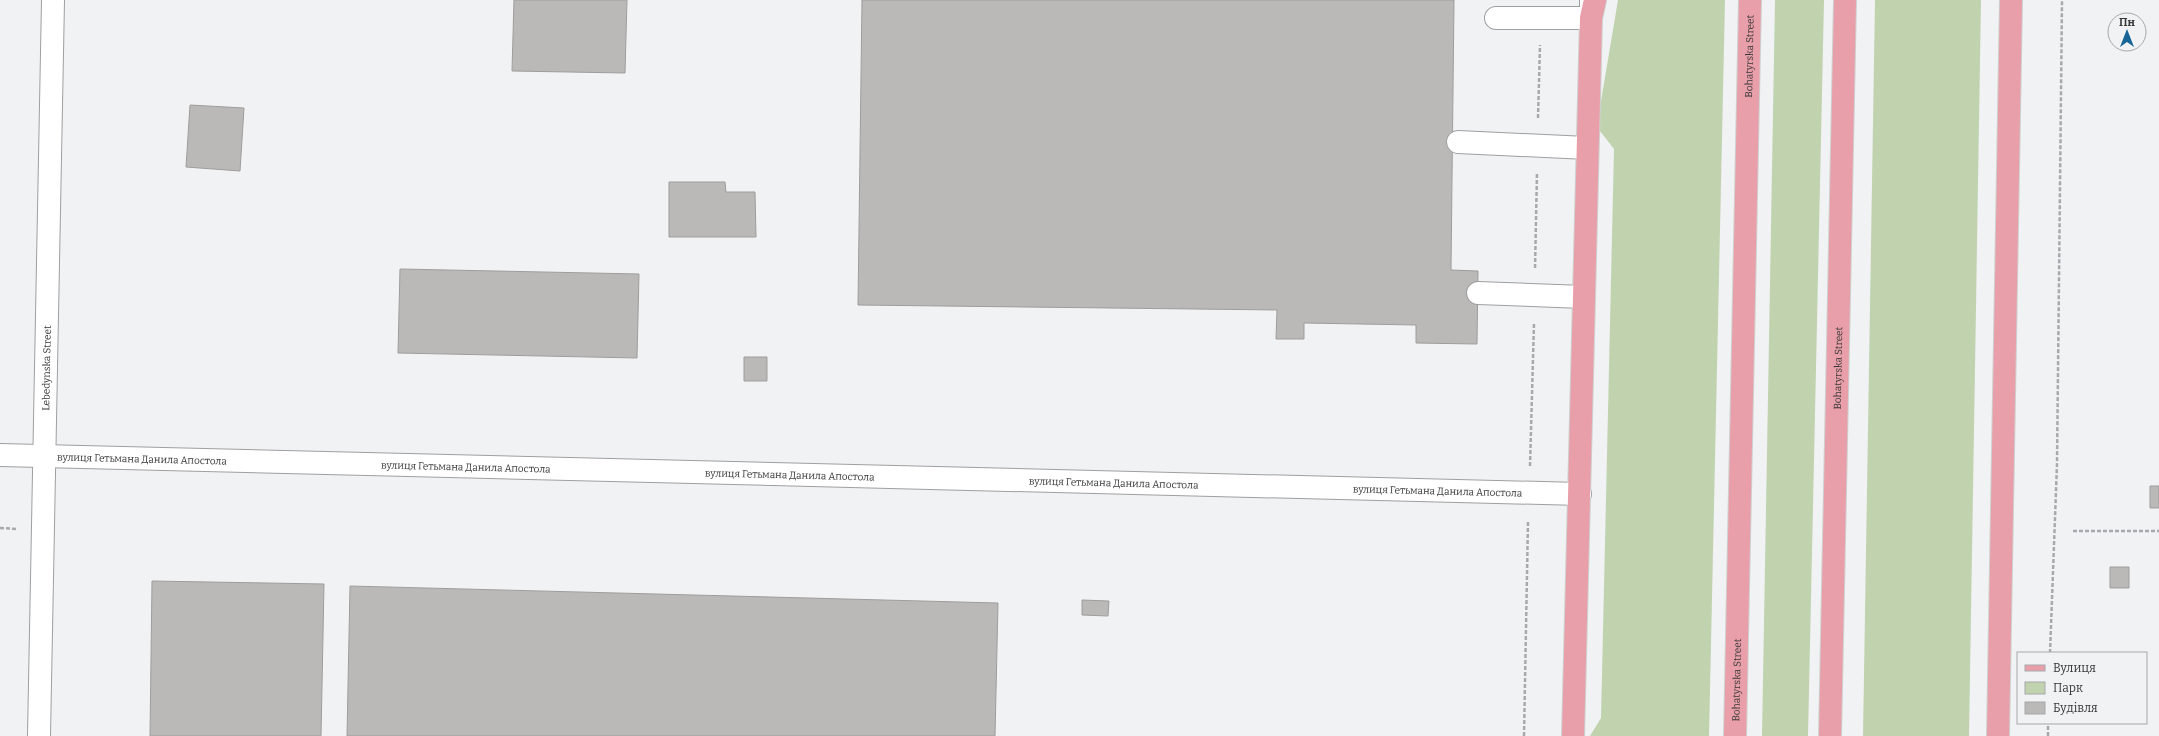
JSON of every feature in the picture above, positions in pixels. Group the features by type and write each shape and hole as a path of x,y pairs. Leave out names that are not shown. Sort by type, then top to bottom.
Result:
{"main road":[{"name":"Bohatyrska Street","path":"1735,736 1750,0"},
{"name":"Bohatyrska Street","path":"1830,736 1845,0"},
{"path":"1998,736 2011,0"},
{"path":"1573,736 1580,494 1587,148 1593,6"}],"street":[{"name":"Lebedynska Street","path":"39,736 53,0"},
{"path":"1496,18 1540,18 1593,6"},
{"path":"1458,142 1587,148"},
{"path":"1478,292 1584,297"},
{"name":"вулиця Гетьмана Данила Апостола","path":"0,455 1580,494"}],"path":[{"path":"2050,652 2056,464 2062,0"},
{"path":"1524,736 1540,18"},
{"path":"0,528 21,529"},
{"path":"2073,531 2159,531"},
{"path":"2048,724 2048,736"}],"green space":[{"path":"1618,0 1725,0 1709,736 1590,736 1601,718 1614,149 1600,131 1598,119"},
{"path":"1775,0 1824,0 1808,736 1762,736"},
{"path":"1875,0 1981,0 1969,736 1863,736"}],"building":[{"path":"514,0 627,0 625,73 512,71"},
{"path":"862,0 1454,0 1451,270 1478,271 1477,344 1416,343 1416,325 1304,323 1304,339 1276,339 1277,310 858,305"},
{"path":"190,105 244,108 240,171 186,167"},
{"path":"669,182 725,182 726,192 755,192 756,237 669,237"},
{"path":"400,269 639,274 637,358 398,353"},
{"path":"744,357 767,357 767,381 744,381"},
{"path":"2150,486 2159,486 2159,508 2150,508"},
{"path":"2110,567 2129,567 2129,588 2110,588"},
{"path":"152,581 324,584 321,736 150,736"},
{"path":"350,586 998,603 995,736 347,736"},
{"path":"1082,600 1109,601 1108,616 1082,615"}]}
